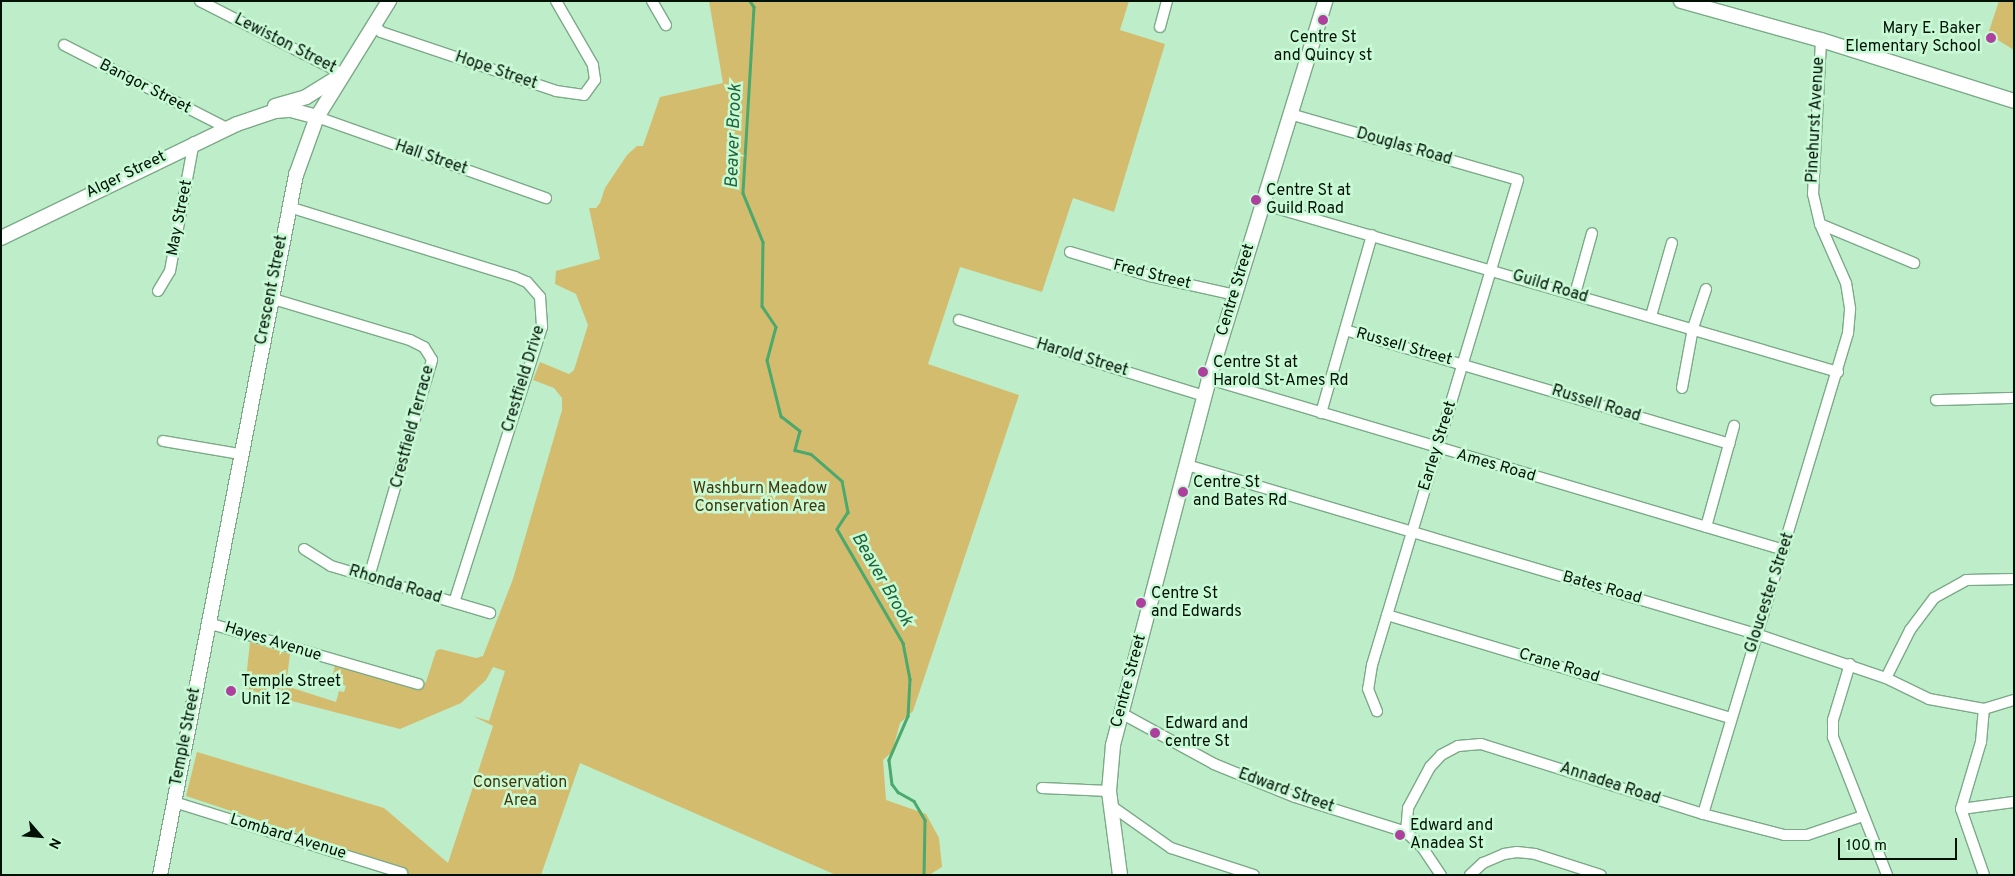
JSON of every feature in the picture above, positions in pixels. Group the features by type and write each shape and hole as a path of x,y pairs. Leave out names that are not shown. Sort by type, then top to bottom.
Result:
{"main road":[{"name":"Crescent Street","path":"213,599 270,298 289,207 303,152 316,117 389,1"},
{"name":"Centre Street","path":"1120,875 1109,798 1112,745 1204,396 1325,1"},
{"path":"1681,1 1820,40 2014,101"},
{"path":"253,119 266,109 306,97 343,74"},
{"name":"Alger Street","path":"1,238 194,142 227,128 253,119 291,110 316,117"},
{"name":"Temple Street","path":"160,875 213,599"}],"street":[{"name":"Lewiston Street","path":"200,1 343,74"},
{"name":"Hope Street","path":"374,26 381,32 570,95 584,95 590,90 595,80 590,60 556,1"},
{"path":"652,1 666,25"},
{"path":"1160,27 1167,1"},
{"name":"Pinehurst Avenue","path":"1820,40 1812,176 1814,204 1820,224 1849,295 1849,328 1838,372"},
{"name":"Bangor Street","path":"64,46 227,128"},
{"name":"Douglas Road","path":"1290,114 1518,180"},
{"name":"Hall Street","path":"316,117 546,198"},
{"name":"May Street","path":"158,291 170,271 194,142"},
{"name":"Earley Street","path":"1377,711 1368,689 1387,615 1518,180"},
{"name":"Guild Road","path":"1262,204 1693,328 1838,372"},
{"name":"Crestfield Drive","path":"289,207 515,277 527,282 540,297 542,326 454,602"},
{"path":"1820,224 1914,263"},
{"path":"1575,294 1592,233"},
{"path":"1321,413 1372,235"},
{"path":"1651,316 1672,242"},
{"name":"Fred Street","path":"1070,252 1150,276 1235,295"},
{"path":"1682,388 1693,328 1706,288"},
{"name":"Crestfield Terrace","path":"270,298 410,340 424,347 432,360 369,577"},
{"name":"Harold Street","path":"959,320 1204,396"},
{"name":"Russell Street","path":"1345,330 1464,364"},
{"name":"Russell Road","path":"1464,364 1729,444"},
{"name":"Gloucester Street","path":"1703,814 1756,634 1784,550 1838,372"},
{"name":"Ames Road","path":"1209,379 1784,550"},
{"path":"1936,400 2014,398"},
{"path":"1706,527 1734,426"},
{"path":"163,441 240,454"},
{"name":"Bates Road","path":"1187,466 1756,634 1850,664 1886,678 1929,699 1984,709 2014,700"},
{"name":"Rhonda Road","path":"304,548 323,563 490,613"},
{"path":"1886,678 1910,630 1934,598 1966,580 2014,579"},
{"name":"Crane Road","path":"1387,615 1731,718"},
{"name":"Hayes Avenue","path":"208,623 418,684"},
{"path":"1850,664 1833,720 1833,737 1887,875"},
{"path":"1984,709 1981,742 1961,809 1984,875"},
{"name":"Edward Street","path":"1121,713 1214,764 1295,797 1406,832 1422,847 1441,875"},
{"name":"Annadea Road","path":"1406,832 1408,808 1430,767 1441,755 1458,746 1481,744 1703,814 1784,836 1807,836 1863,816"},
{"path":"1042,788 1109,798 1171,848 1254,875"},
{"name":"Lombard Avenue","path":"174,802 402,873"},
{"path":"1961,809 2014,802"},
{"path":"1470,875 1482,863 1504,854 1517,852 1535,854 1600,875"}],"green space":[{"name":"Washburn Meadow Conservation Area","path":"709,1 1129,1 1120,30 1165,44 1114,212 1073,198 1042,292 960,267 928,364 1019,395 913,711 900,723 892,752 883,760 886,800 926,814 939,838 942,867 929,875 836,875 580,763 541,875 408,875 405,869 186,796 197,752 384,808 448,863 493,726 473,716 489,721 505,671 493,667 486,680 461,703 400,729 245,689 250,642 290,654 286,686 336,702 339,691 344,692 346,686 332,679 335,665 374,674 417,689 426,682 436,651 440,649 476,658 483,656 513,579 562,410 562,398 554,388 533,380 540,362 569,374 574,370 588,325 576,294 555,284 556,271 600,259 589,208 596,208 600,203 605,188 627,155 637,146 643,146 660,97 723,83"},
{"path":"1999,1 2014,1 2014,50 1988,34"}],"waterway":[{"name":"Beaver Brook","path":"750,1 754,7 743,193 763,242 762,306 776,327 767,360 781,416 800,431 795,450 811,454 842,481 848,512 837,529 903,643 910,679 908,716 889,760 892,784 898,792 914,801 925,820 924,875"}],"place":[{"name":"Centre St and Quincy st","path":"1323,20"},
{"name":"Mary E. Baker Elementary School","path":"1991,38"},
{"name":"Centre St at Guild Road","path":"1256,200"},
{"name":"Centre St at Harold St-Ames Rd","path":"1203,372"},
{"name":"Centre St and Bates Rd","path":"1183,492"},
{"name":"Centre St and Edwards","path":"1141,603"},
{"name":"Temple Street Unit 12","path":"231,691"},
{"name":"Edward and centre St","path":"1155,733"},
{"name":"Edward and Anadea St","path":"1400,835"}],"park label":[{"name":"Conservation Area","path":"520,792"}]}
